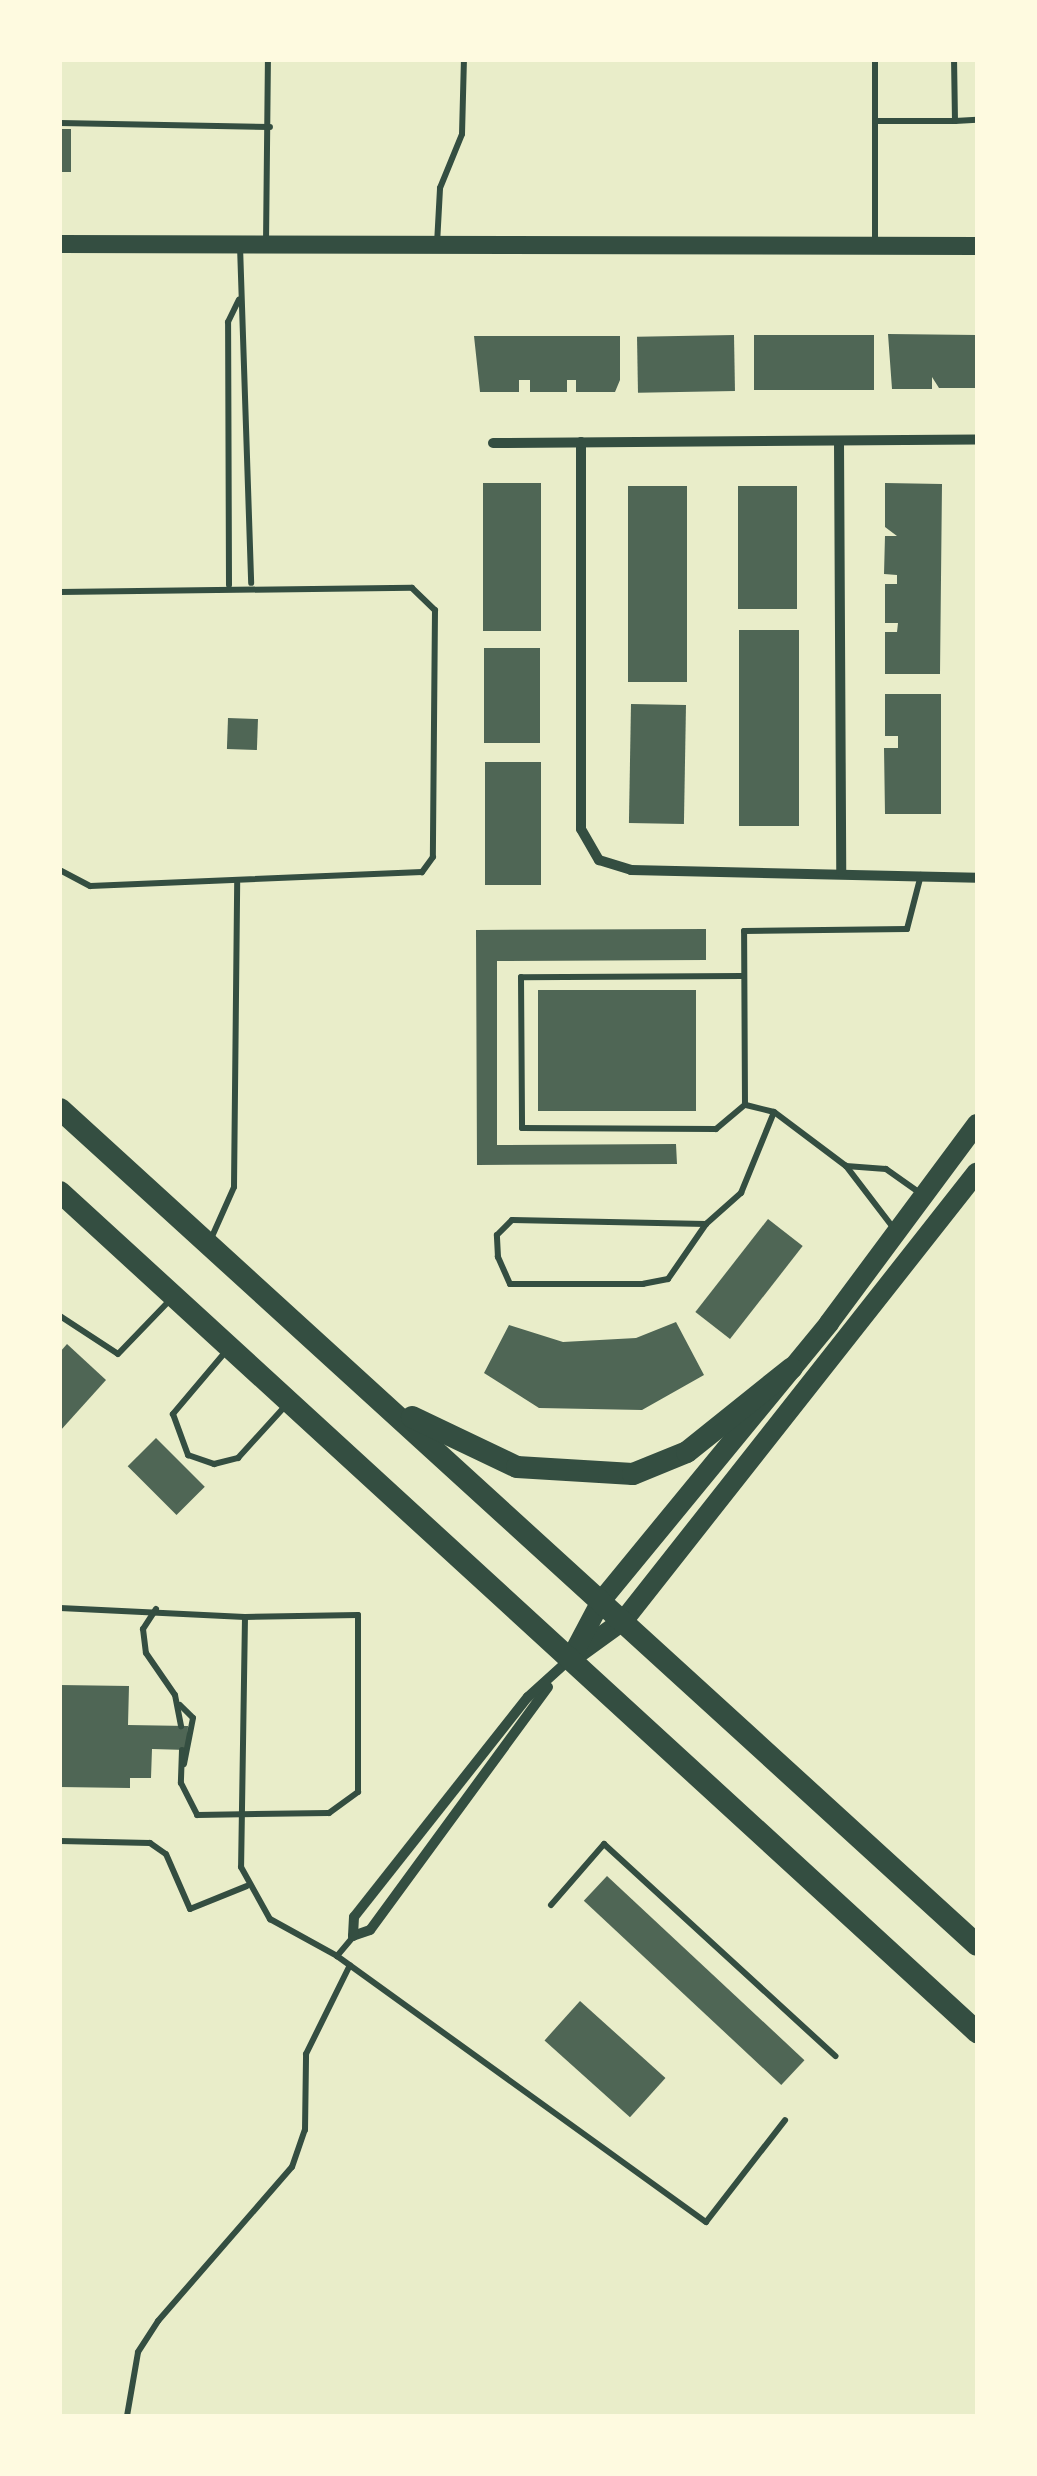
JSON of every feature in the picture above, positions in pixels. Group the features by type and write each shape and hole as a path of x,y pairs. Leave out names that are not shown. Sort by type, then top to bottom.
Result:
{"highway":[{"path":"60,1109 210,1241 977,1945"},
{"path":"60,1192 176,1294 977,2032"},
{"path":"386,1404 517,1467 632,1474 687,1452 792,1368"}],"main road":[{"path":"571,1658 602,1601 792,1368 977,1124"},
{"path":"571,1658 624,1620 977,1172"}],"street":[{"path":"60,244 977,246"},
{"path":"493,444 977,440"},
{"path":"581,442 581,829 598,860 631,870 977,878"},
{"path":"839,442 841,872"},
{"path":"353,1936 382,1914 571,1658"},
{"path":"353,1936 354,1918 528,1697 548,1687"}],"lane":[{"path":"266,245 268,60"},
{"path":"437,246 440,188 462,134 464,60"},
{"path":"875,60 875,246"},
{"path":"954,60 954,121"},
{"path":"875,121 977,120"},
{"path":"60,123 270,127"},
{"path":"229,585 228,322 239,299 240,245"},
{"path":"239,299 248,314 251,583"},
{"path":"60,592 251,583 426,593 434,610 433,857 405,879 90,886 60,870"},
{"path":"745,1105 744,930 907,929 922,874"},
{"path":"210,1241 234,1186 237,883"},
{"path":"742,976 521,977 522,1128 716,1129 745,1105"},
{"path":"745,1105 774,1112 846,1166 898,1233"},
{"path":"706,1224 512,1220 497,1235 498,1257 510,1284 643,1284 668,1279 706,1224 741,1194 774,1112"},
{"path":"846,1166 886,1169 926,1196"},
{"path":"60,1316 118,1354 176,1294"},
{"path":"231,1345 173,1414 188,1455 214,1464 238,1458 291,1400"},
{"path":"60,1608 156,1608 244,1617 358,1615 358,1792 329,1813 242,1818 197,1815 182,1769 182,1750"},
{"path":"156,1608 143,1629 146,1653 192,1718 182,1769"},
{"path":"244,1617 242,1818 247,1886 270,1918 350,1965 706,2222 785,2120"},
{"path":"179,1704 181,1726"},
{"path":"60,1842 150,1843 166,1854 190,1909 247,1886"},
{"path":"551,1905 604,1844 834,2056"},
{"path":"337,1956 353,1936"},
{"path":"127,2416 138,2352 158,2321 292,2167 305,2130 306,2054 350,1965"}],"building":[{"path":"60,129 71,129 71,172 60,172"},
{"path":"888,334 977,335 977,388 939,388 932,377 932,389 892,389"},
{"path":"734,335 735,391 638,393 637,337"},
{"path":"754,335 874,335 874,390 754,390"},
{"path":"474,336 620,336 620,380 615,392 576,392 576,380 567,380 567,392 530,392 530,380 519,380 519,392 480,392"},
{"path":"483,483 541,483 541,631 483,631"},
{"path":"885,483 942,484 940,674 885,674 885,632 897,632 898,623 885,623 885,584 897,584 897,575 884,574 885,536 897,536 885,527"},
{"path":"628,486 687,486 687,682 628,682"},
{"path":"738,486 797,486 797,609 738,609"},
{"path":"739,630 799,630 799,826 739,826"},
{"path":"484,648 540,648 540,743 484,743"},
{"path":"885,694 941,694 941,814 885,814 884,748 898,748 898,736 885,736"},
{"path":"631,704 686,705 684,824 629,823"},
{"path":"228,718 258,719 257,750 227,749"},
{"path":"485,762 541,762 541,885 485,885"},
{"path":"706,929 706,960 497,961 497,1145 676,1144 677,1164 477,1165 476,930"},
{"path":"538,990 696,990 696,1111 538,1111"},
{"path":"768,1219 803,1246 730,1339 695,1312"},
{"path":"676,1322 704,1375 642,1410 539,1408 484,1373 509,1325 563,1342 636,1338"},
{"path":"67,1344 106,1380 60,1431 60,1352"},
{"path":"156,1438 205,1487 177,1515 128,1466"},
{"path":"60,1685 129,1686 128,1725 188,1726 187,1750 152,1749 151,1778 130,1778 130,1788 60,1787"},
{"path":"607,1876 804,2060 781,2085 584,1901"},
{"path":"580,2001 665,2078 630,2117 545,2040"}]}
